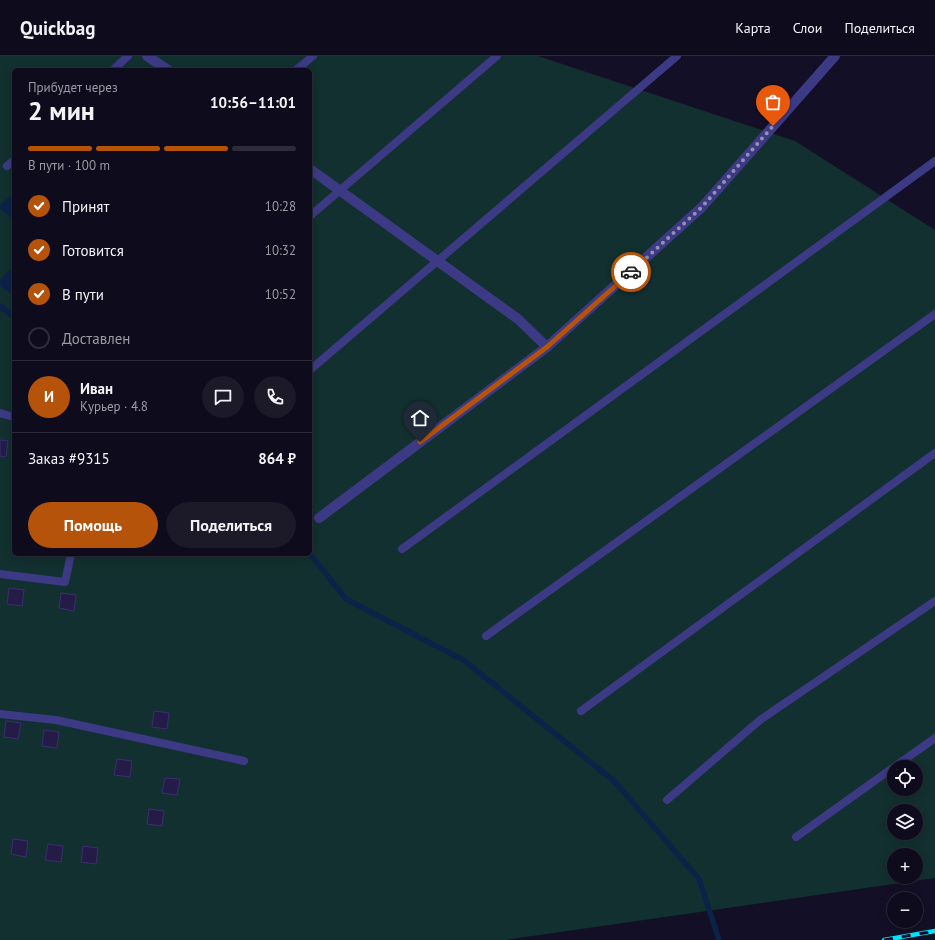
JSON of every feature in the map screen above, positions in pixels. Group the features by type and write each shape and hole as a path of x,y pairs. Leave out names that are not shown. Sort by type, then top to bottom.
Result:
{"street":[{"path":"147,56 165,68"},
{"path":"319,518 547,347 702,207 835,56"},
{"path":"312,170 518,319 547,347"}],"lane":[{"path":"115,68 128,56"},
{"path":"298,68 313,56"},
{"path":"312,214 497,56"},
{"path":"312,368 677,56"},
{"path":"402,549 935,161"},
{"path":"7,166 12,162"},
{"path":"486,636 935,314"},
{"path":"0,413 12,416"},
{"path":"581,711 935,453"},
{"path":"0,574 65,582 71,556"},
{"path":"667,800 760,720 935,600"},
{"path":"0,714 56,720 244,762"},
{"path":"904,760 935,738"},
{"path":"796,837 887,772"}],"green space":[{"path":"0,56 538,56 795,141 935,230 935,878 923,880 923,848 887,848 887,884 893,884 505,940 0,940"}],"water":[{"path":"12,195 12,218 0,209 0,205"},
{"path":"12,268 12,295 0,286 0,279"}],"building":[{"path":"0,440 8,441 6,457 0,456"},
{"path":"9,588 24,590 22,606 7,604"},
{"path":"61,593 76,595 74,611 59,608"},
{"path":"154,711 169,713 167,729 152,727"},
{"path":"6,721 21,723 18,739 4,737"},
{"path":"44,730 59,732 57,748 42,746"},
{"path":"117,759 132,761 130,777 114,775"},
{"path":"165,778 180,779 177,795 162,793"},
{"path":"149,809 164,811 162,826 147,824"},
{"path":"13,839 28,841 26,857 11,854"},
{"path":"48,844 63,846 61,862 45,860"},
{"path":"83,846 98,848 96,864 81,862"}],"waterway":[{"path":"0,306 12,315"},
{"path":"312,556 346,599 465,661 615,782 699,879 719,940"}],"railway":[{"path":"884,940 935,931"}],"way so far":[{"path":"631,272 702,207 773,126"}],"route":[{"path":"420,442 547,347 631,272"}]}
